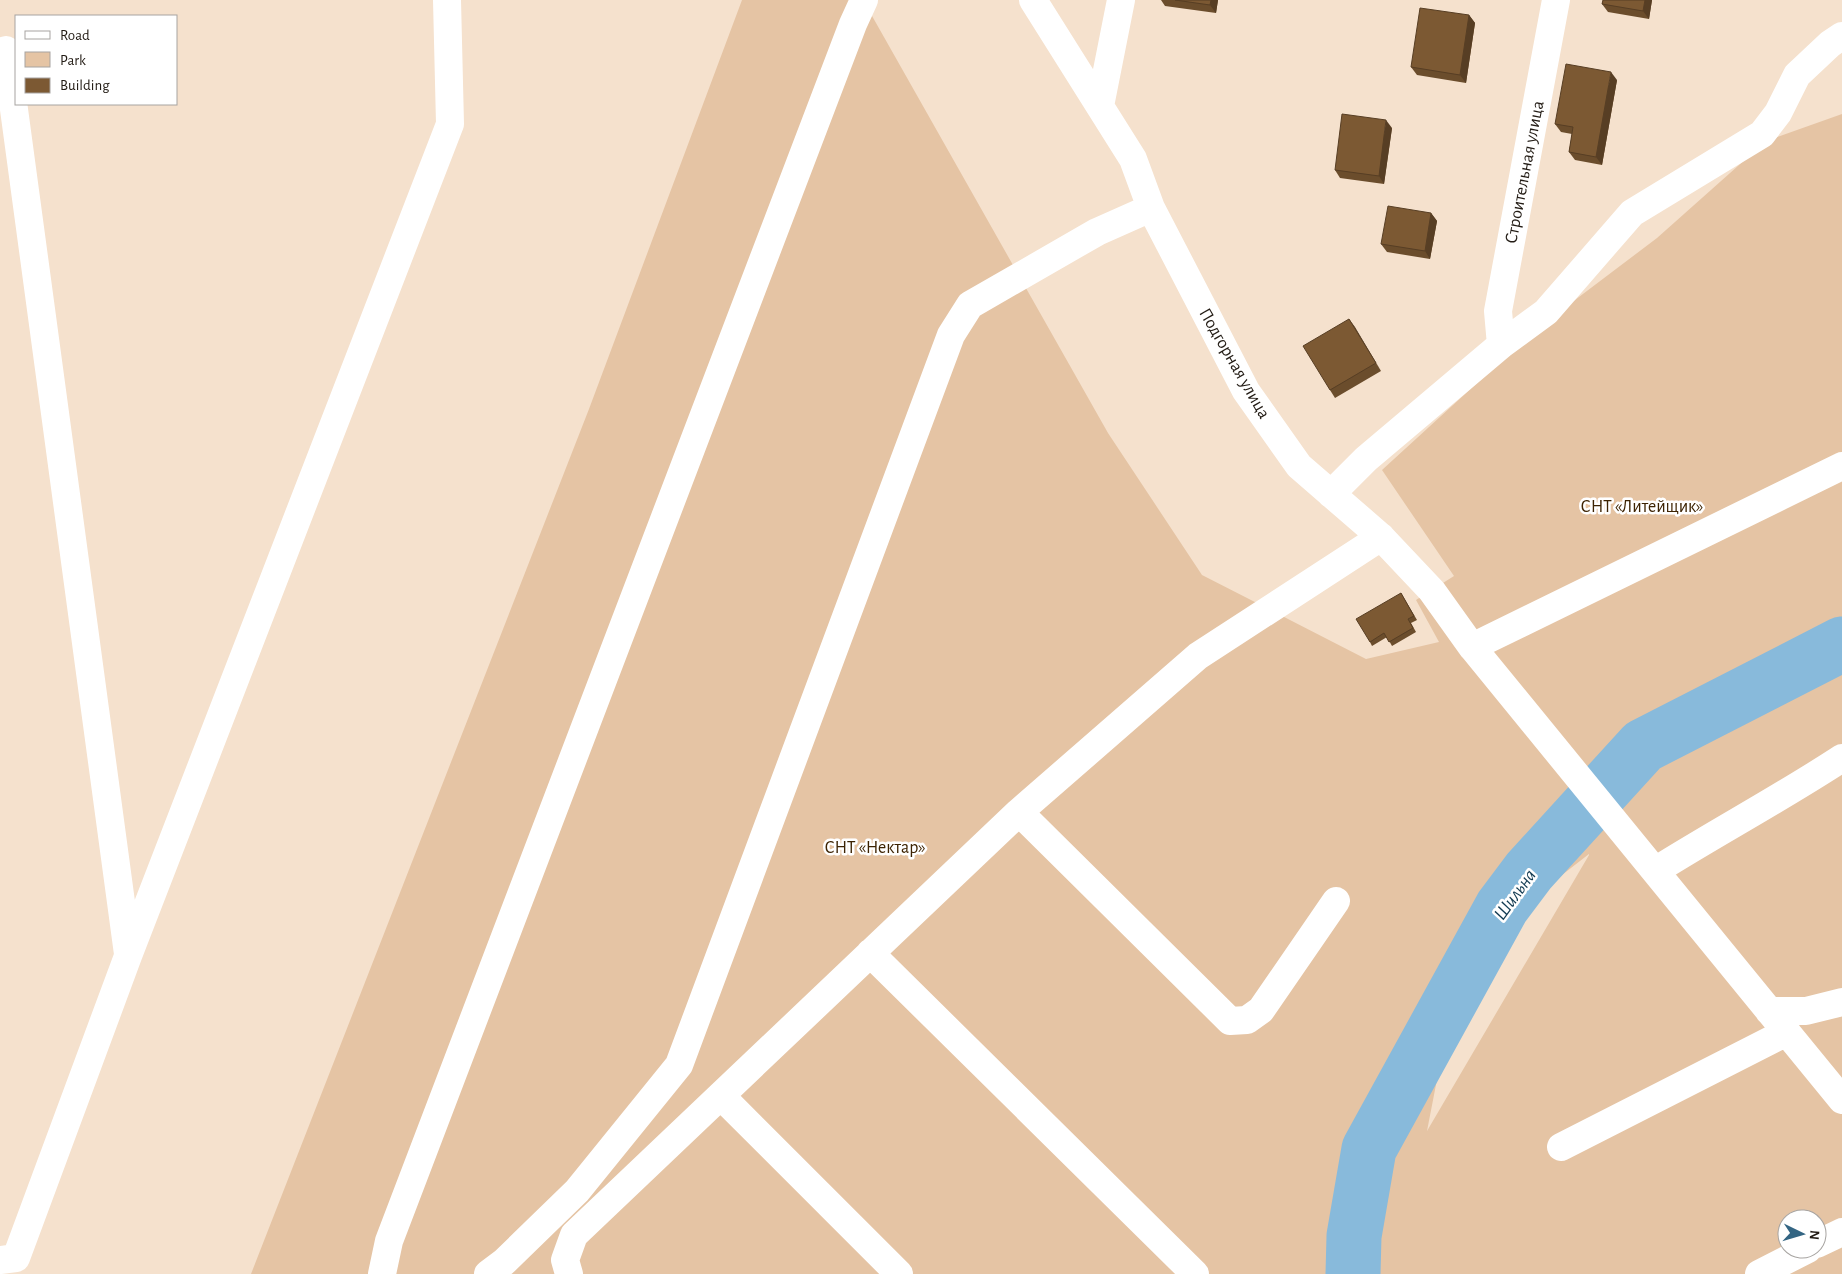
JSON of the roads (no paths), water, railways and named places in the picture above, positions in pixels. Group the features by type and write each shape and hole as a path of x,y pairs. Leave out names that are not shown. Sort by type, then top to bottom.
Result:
{"street":[{"path":"0,1260 16,1258 128,956 450,124 447,0"},
{"path":"382,1274 389,1241 849,33 864,0"},
{"name":"Подгорная улица","path":"1033,0 1133,159 1151,208 1246,391 1299,466 1381,537 1432,591 1472,647 1842,1100"},
{"path":"1100,106 1121,0"},
{"name":"Строительная улица","path":"1501,345 1498,311 1556,0"},
{"path":"1331,494 1366,459 1501,345 1546,312 1632,213 1762,134 1778,113 1797,75 1830,44 1842,36"},
{"path":"6,50 128,956"},
{"path":"488,1274 504,1262 577,1191 679,1065 951,334 970,305 1096,232 1151,208"},
{"path":"1472,647 1842,466"},
{"path":"569,1274 565,1260 574,1235 1019,812 1198,656 1381,537"},
{"path":"1655,871 1842,758"},
{"path":"1019,812 1230,1021 1247,1020 1261,1010 1336,901"},
{"path":"870,954 1195,1274"},
{"path":"1769,1011 1806,1011 1842,1002"},
{"path":"1561,1147 1787,1032"},
{"path":"720,1096 899,1274"},
{"path":"1827,1239 1842,1232"},
{"path":"1758,1274 1788,1259"}],"waterway":[{"name":"Шильна","path":"1353,1274 1354,1236 1369,1149 1502,907 1529,871 1643,746 1842,644"}],"park label":[{"name":"СНТ «Литейщик»","path":"1642,506"},
{"name":"СНТ «Нектар»","path":"875,847"}]}
